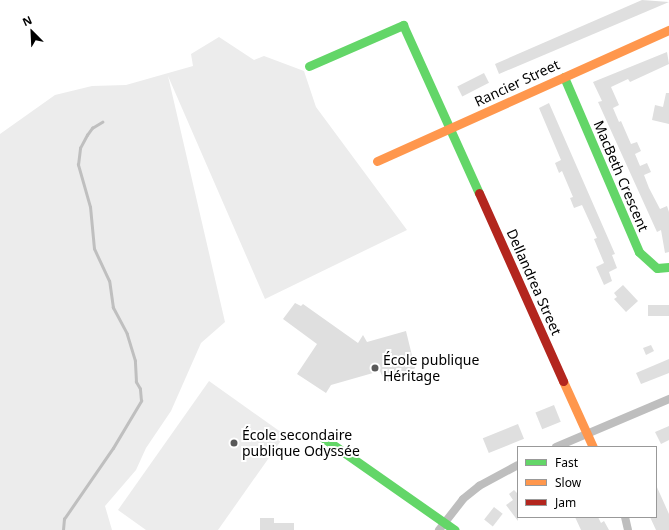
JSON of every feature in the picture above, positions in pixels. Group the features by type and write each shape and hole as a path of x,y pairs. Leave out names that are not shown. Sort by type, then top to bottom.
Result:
{"street":[{"name":"Dellandrea Street","path":"309,66 403,25 449,130 594,446"},
{"name":"Rancier Street","path":"377,161 669,30"},
{"name":"MacBeth Crescent","path":"564,77 639,252 657,268 669,267"},
{"path":"558,446 669,399"},
{"path":"322,437 442,526 455,530"},
{"path":"442,526 463,499 479,486 517,466"},
{"path":"625,518 628,530"}],"shaded area":[{"path":"219,37 254,60 264,56 304,71 316,107 407,230 265,299 168,76 225,322 201,343 171,411 146,448 136,470 105,506 112,530 0,530 0,134 55,95 92,86 126,85 193,66 191,54"},
{"path":"209,381 285,435 218,530 146,530 118,510"}],"building":[{"path":"642,0 669,2 499,74 495,64"},
{"path":"667,52 669,64 630,82 628,79 611,87 619,105 613,108 619,122 621,121 631,144 637,142 641,151 635,154 640,166 647,163 651,172 644,175 649,188 660,209 667,206 669,212 669,252 665,253 661,230 657,232 598,102 602,101 593,82"},
{"path":"484,73 489,83 462,96 457,87"},
{"path":"666,93 669,93 669,124 652,120 655,105 663,107"},
{"path":"549,103 615,254 612,255 617,268 609,272 612,281 604,285 596,267 604,263 594,239 597,238 582,205 574,208 570,198 573,197 562,171 559,173 555,163 561,160 539,108"},
{"path":"623,285 638,301 626,312 614,299 617,297 614,293"},
{"path":"295,303 301,306 303,304 358,343 363,335 367,342 406,331 415,368 410,374 404,371 401,377 395,374 389,382 383,378 380,371 331,385 326,393 297,374 317,344 283,319"},
{"path":"648,305 669,305 669,316 648,316"},
{"path":"651,345 654,351 646,355 643,348"},
{"path":"669,359 669,373 641,384 636,373"},
{"path":"554,405 561,422 542,429 535,412"},
{"path":"518,424 524,439 489,453 483,438"},
{"path":"669,426 669,440 661,444 655,432"},
{"path":"657,487 669,514 669,530 656,530 650,518 657,518"},
{"path":"514,490 517,493 518,521 506,505 513,500 509,494"},
{"path":"494,507 503,514 493,526 484,520"},
{"path":"260,518 274,518 274,523 294,523 294,530 260,530"},
{"path":"575,518 598,518 601,523 604,521 609,530 581,530"}],"waterway":[{"path":"63,530 64,519 113,448 141,401 140,389 136,382 135,361 127,334 113,308 109,281 94,249 90,207 78,165 80,148 87,135 92,128 102,122"}],"traffic: fast":[{"path":"309,66 403,25 479,193"},
{"path":"564,77 639,252 657,268 669,267"},
{"path":"322,437 455,530"}],"traffic: slow":[{"path":"377,161 669,30"},
{"path":"563,381 593,446"}],"traffic: jam":[{"path":"479,193 563,381"}],"place":[{"name":"École publique Héritage","path":"375,368"},
{"name":"École secondaire publique Odyssée","path":"234,443"}]}
